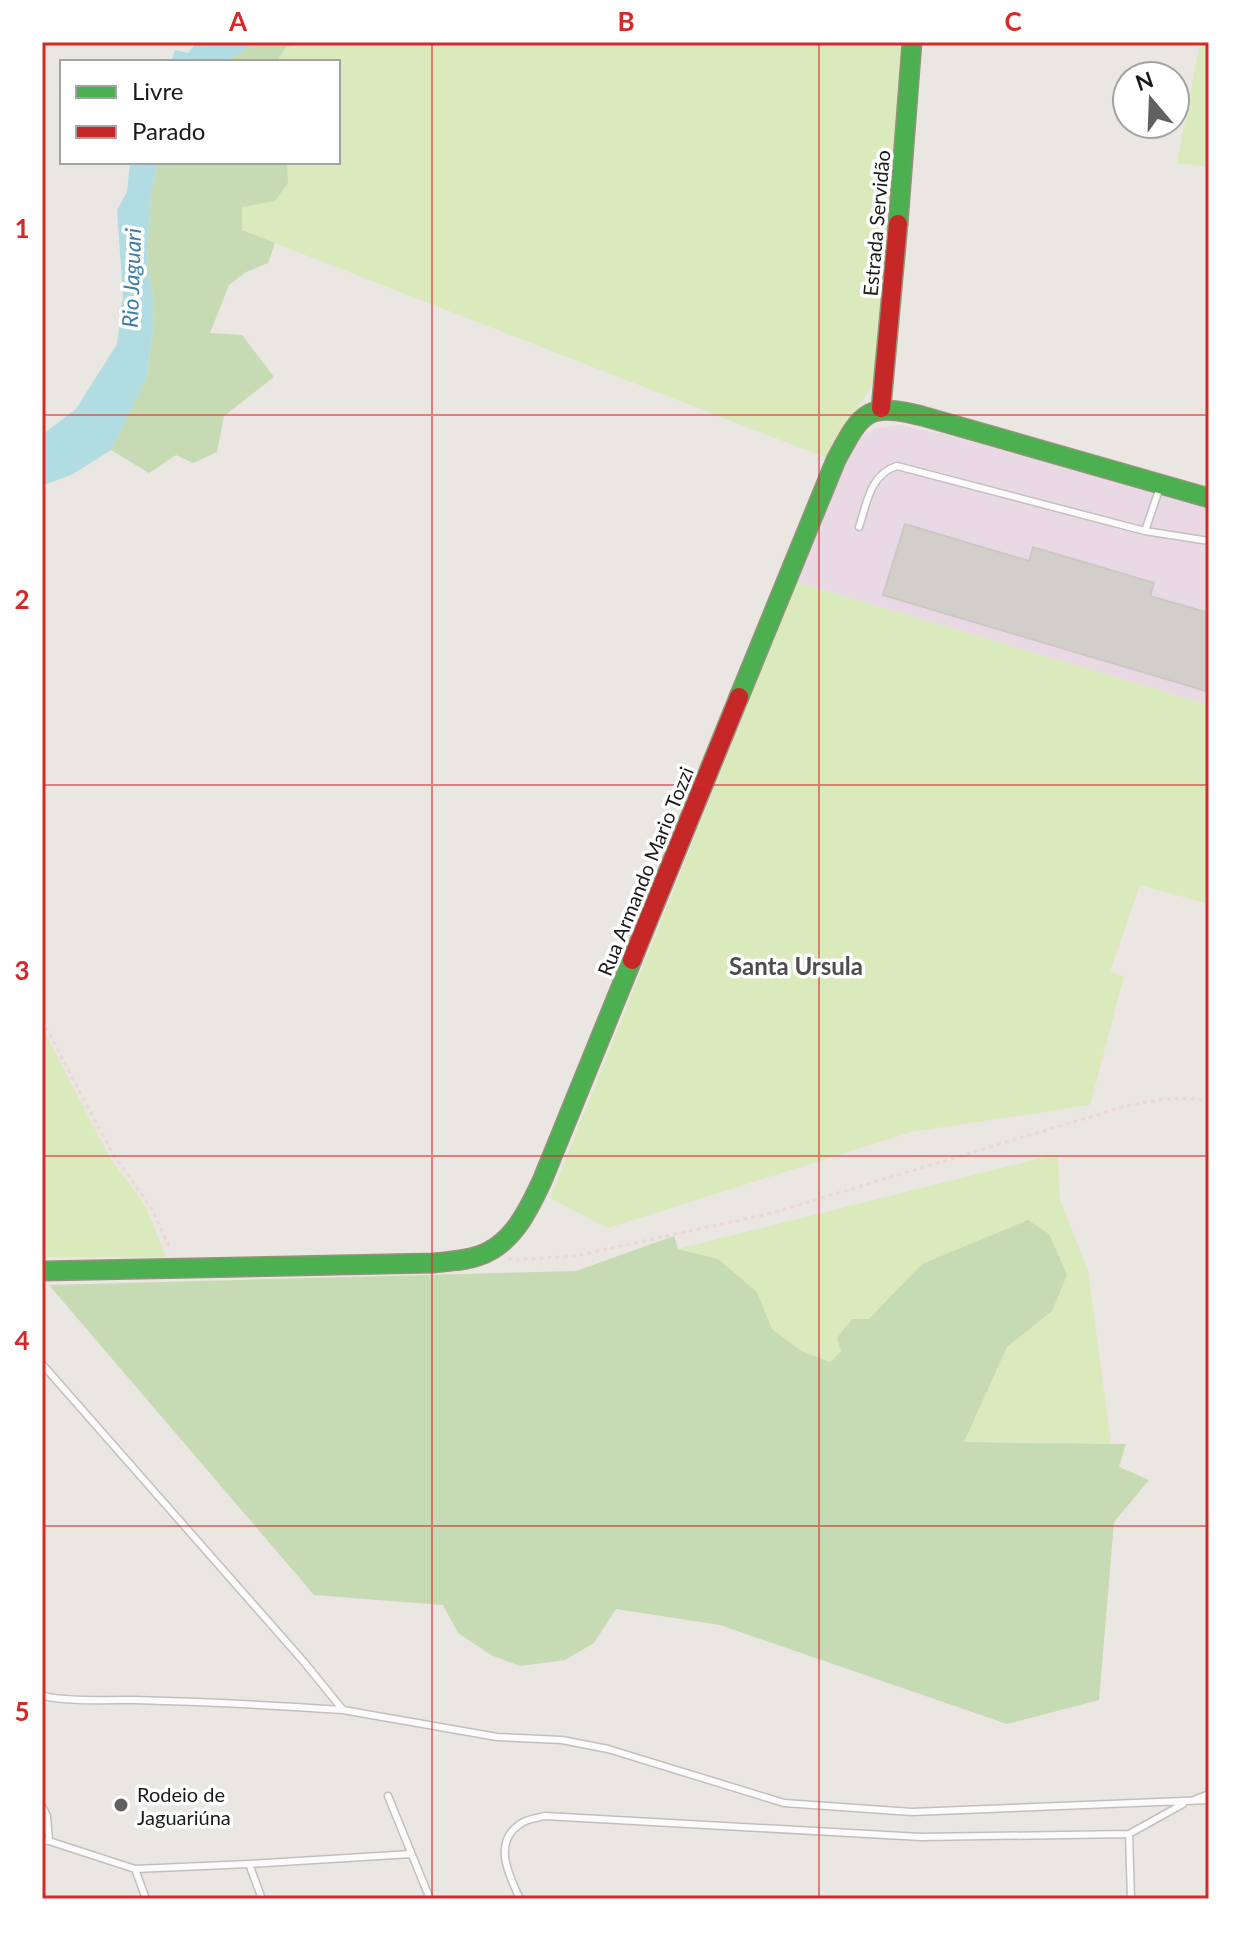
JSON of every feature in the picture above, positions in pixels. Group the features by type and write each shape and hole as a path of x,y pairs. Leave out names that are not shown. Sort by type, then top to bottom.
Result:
{"street":[{"name":"Estrada Servidão","path":"881,408 904,166 912,42"},
{"path":"881,408 929,418 1209,498"},
{"name":"Rua Armando Mario Tozzi","path":"42,1271 434,1263 485,1254 503,1242 519,1224 542,1181 836,460 861,421 881,408"}],"lane":[{"path":"859,527 873,484 879,475 897,466 1145,531 1209,541"},
{"path":"1145,531 1161,484"},
{"path":"42,1364 343,1710"},
{"path":"42,1695 343,1710 497,1737 562,1740 608,1749 784,1803 912,1812 1209,1800"},
{"path":"520,1899 503,1855 508,1837 521,1823 545,1816 921,1837 1129,1834 1186,1802 1209,1794"},
{"path":"388,1796 430,1899"},
{"path":"42,1806 47,1816 46,1841 135,1869 411,1854"},
{"path":"1129,1834 1131,1899"},
{"path":"249,1864 262,1899"},
{"path":"135,1869 146,1899"}],"path":[{"path":"42,1020 112,1153 151,1207 179,1268"},
{"path":"485,1254 515,1260 590,1253 772,1213 1123,1107 1187,1097 1209,1101"}],"shaded area":[{"path":"899,425 943,434 1209,508 1209,705 797,582 849,448 874,429"}],"green space":[{"path":"257,42 317,42 286,47 277,60 228,60"},
{"path":"317,42 904,42 898,168 879,368 829,459 241,230 242,207 288,183 287,164 340,164 340,60 277,60 286,47"},
{"path":"1200,42 1209,42 1209,167 1177,163 1181,140 1191,140 1191,89"},
{"path":"158,164 287,164 288,183 275,201 242,207 242,230 275,243 268,263 246,272 229,285 210,333 242,335 274,377 224,416 217,452 193,463 176,455 149,473 111,450 146,379 154,303 147,263 151,193"},
{"path":"797,582 1209,705 1209,904 1140,885 1110,972 1124,976 1090,1105 911,1132 608,1228 550,1198"},
{"path":"42,1027 109,1156 146,1207 166,1257 42,1257"},
{"path":"1058,1154 1060,1200 1088,1271 1111,1443 964,1442 1007,1347 1052,1311 922,1264 830,1362 801,1351 772,1329 757,1292 678,1249"},
{"path":"1028,1220 1049,1234 1067,1275 1052,1311 1007,1347 964,1442 1126,1444 1119,1467 1149,1480 1114,1522 1099,1700 1007,1724 720,1625 616,1609 594,1643 565,1660 520,1666 491,1655 458,1633 443,1605 314,1595 49,1285 576,1271 674,1236 678,1249 718,1259 757,1292 772,1329 801,1351 830,1362 841,1351 837,1338 852,1319 869,1319 922,1264"}],"water":[{"path":"197,42 257,42 228,60 172,60 175,50 188,53"},
{"name":"Rio Jaguari","path":"130,164 158,164 151,193 147,263 154,303 146,379 111,450 73,474 42,486 42,435 76,409 117,344 123,295 117,210 127,192"}],"building":[{"path":"905,524 1029,561 1033,547 1154,583 1150,596 1209,613 1209,692 883,595"}],"traffic: fast":[{"path":"898,224 912,42"},
{"path":"739,697 836,460 860,421 877,411 922,416 1209,498"},
{"path":"42,1271 434,1263 467,1259 490,1251 518,1226 537,1192 632,960"}],"traffic: jam":[{"path":"881,408 898,224"},
{"path":"632,960 739,697"}],"place":[{"name":"Rodeio de Jaguariúna","path":"121,1805"}],"district":[{"name":"Santa Ursula","path":"796,965"}]}
